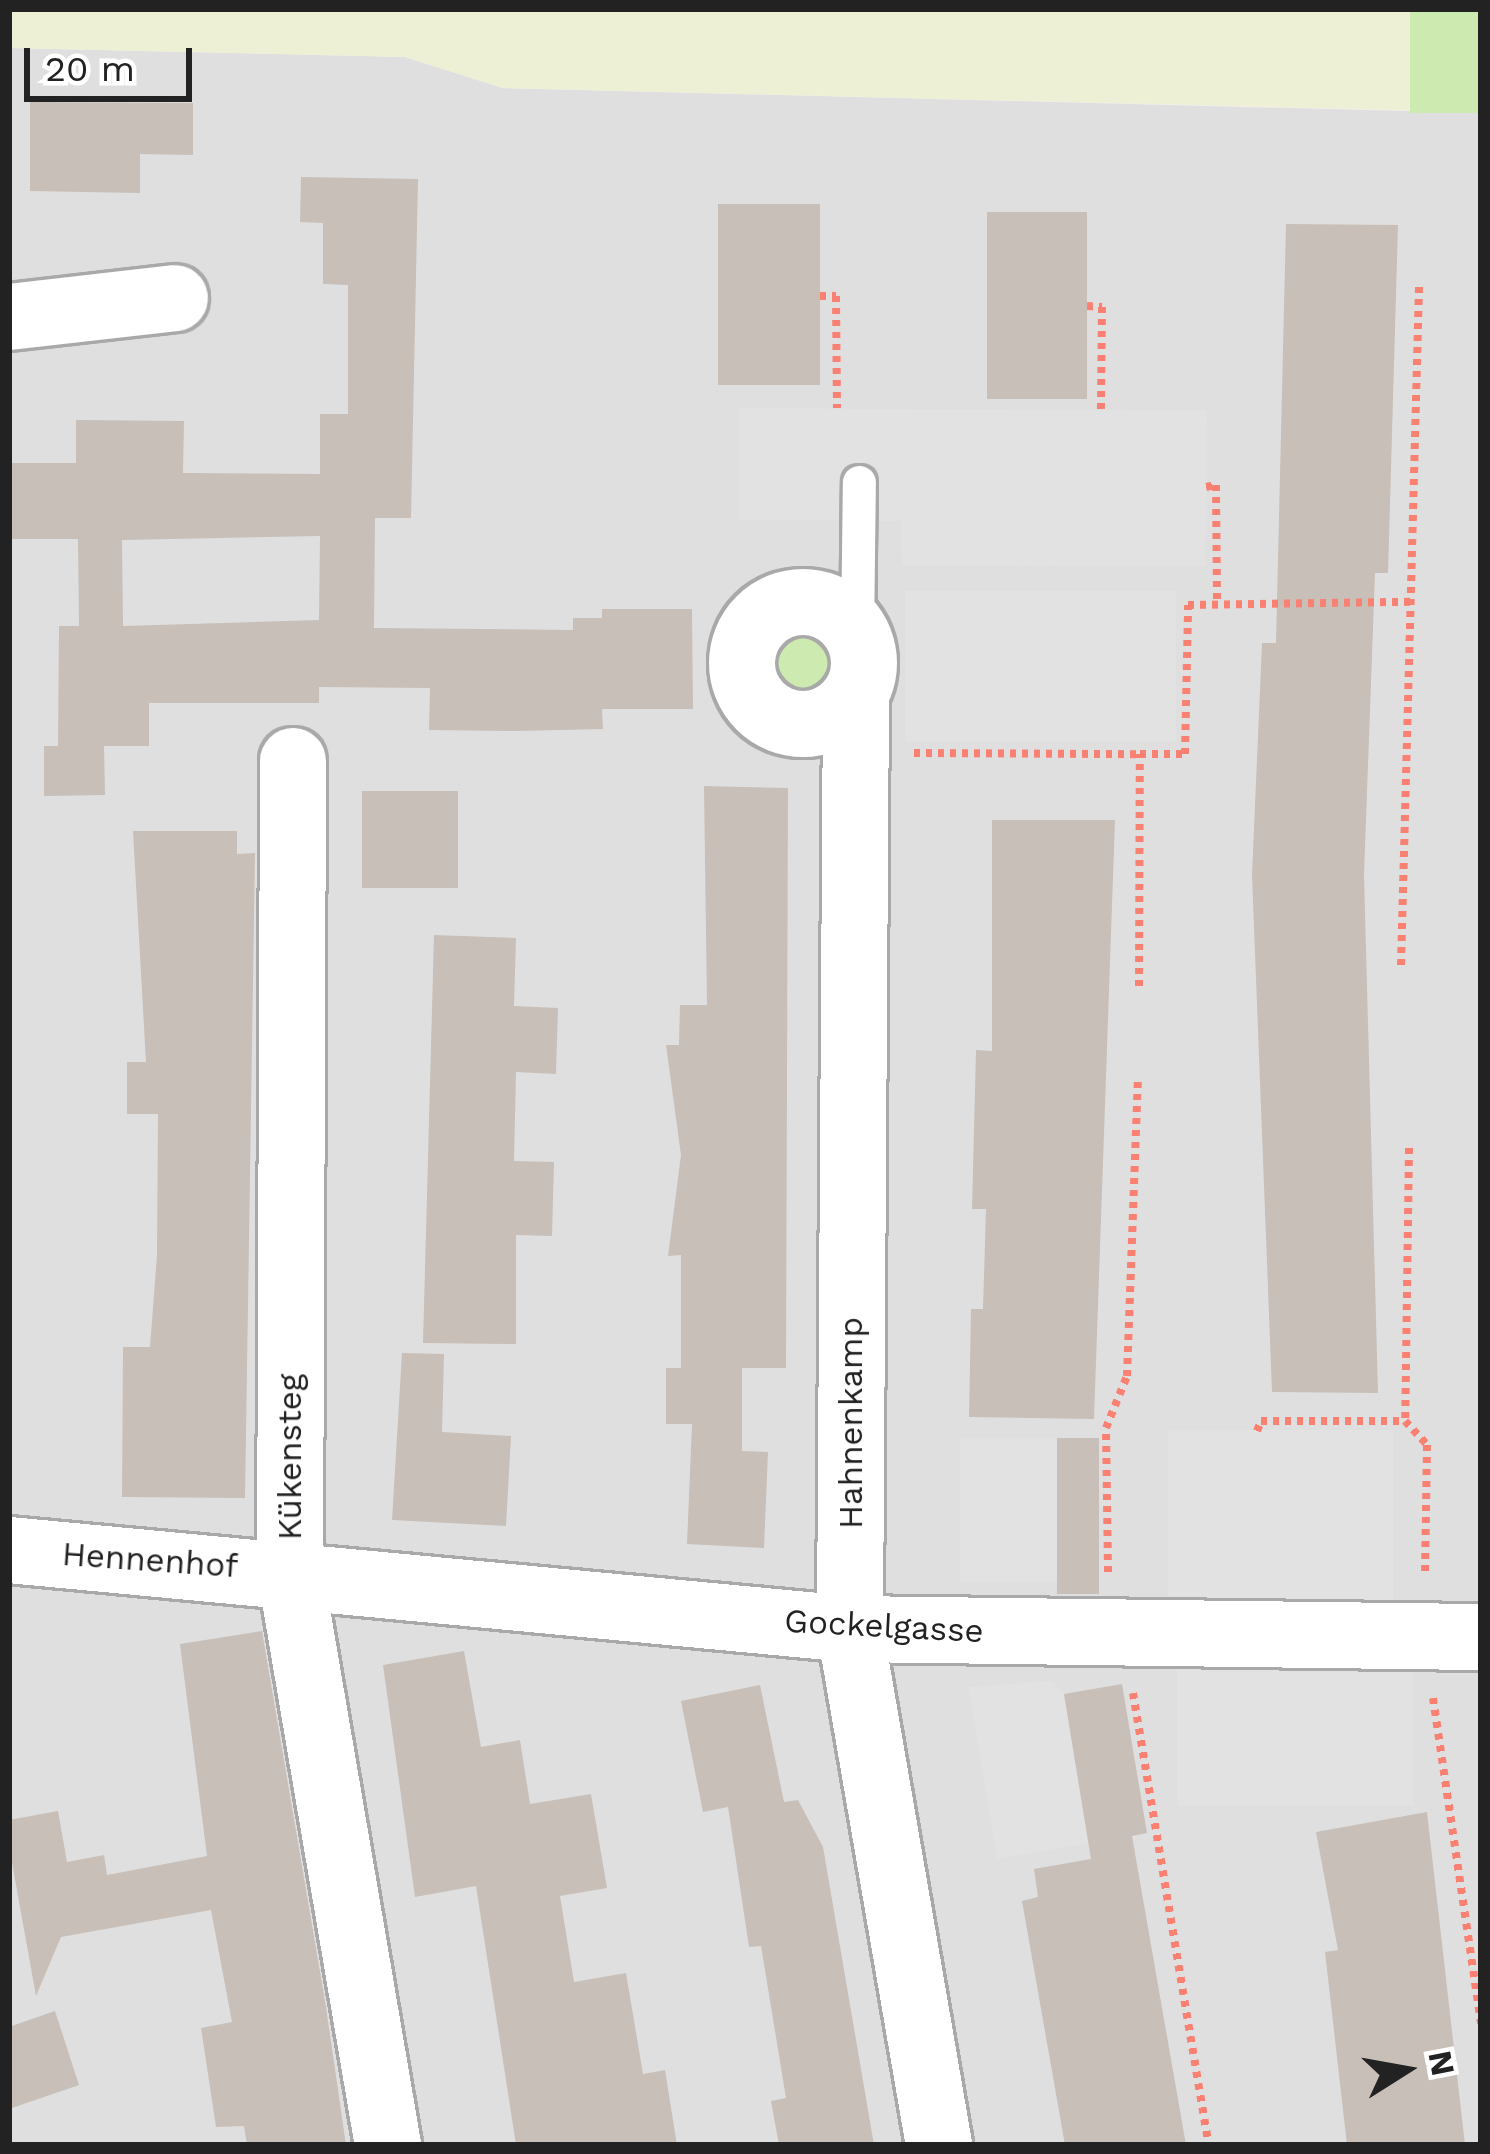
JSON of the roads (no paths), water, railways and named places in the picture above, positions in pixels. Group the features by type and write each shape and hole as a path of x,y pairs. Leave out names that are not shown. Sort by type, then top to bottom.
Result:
{"street":[{"path":"9,317 175,298"},
{"name":"Hahnenkamp","path":"857,665 850,1629 939,2145"},
{"name":"Kükensteg","path":"292,760 290,1570 388,2145"},
{"name":"Hennenhof","path":"9,1550 290,1570"},
{"name":"Gockelgasse","path":"290,1570 850,1629 1453,1637"}],"lane":[{"path":"857,665 860,482"}]}
